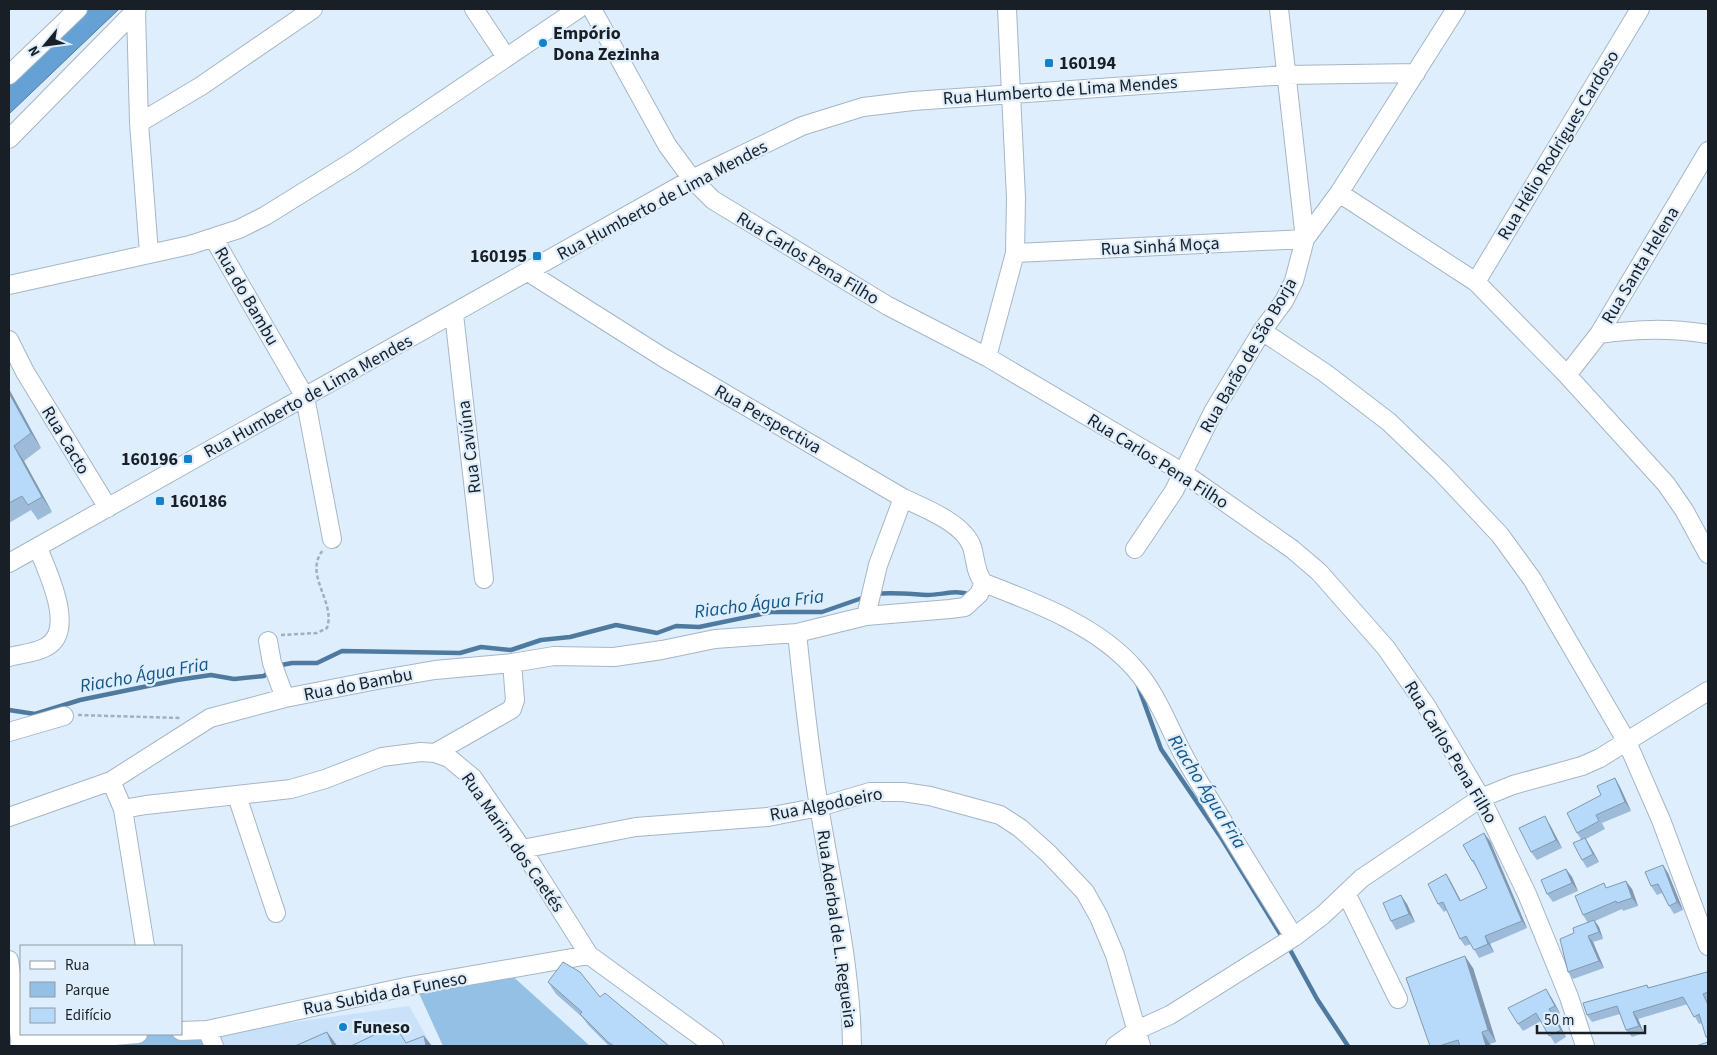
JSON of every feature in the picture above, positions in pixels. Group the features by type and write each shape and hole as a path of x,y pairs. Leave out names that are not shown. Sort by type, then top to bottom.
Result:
{"street":[{"path":"9,75 78,9"},
{"path":"136,9 139,123 149,253"},
{"path":"9,139 136,9"},
{"path":"139,123 201,86 313,9"},
{"path":"474,9 506,57"},
{"path":"9,285 214,239 265,216 307,191 578,9"},
{"name":"Rua Carlos Pena Filho","path":"592,9 667,145 692,179 713,200 888,306 987,357 1182,472 1292,549 1319,572 1386,648 1427,708 1481,798 1527,894 1569,997 1585,1046"},
{"path":"987,357 1015,252 1007,9"},
{"path":"1279,9 1305,238"},
{"name":"Rua Barão de São Borja","path":"1135,549 1174,490 1213,412 1262,331 1284,301 1294,281 1305,238 1339,193 1456,9"},
{"name":"Rua Hélio Rodrigues Cardoso","path":"1476,282 1640,9"},
{"name":"Rua Humberto de Lima Mendes","path":"9,563 692,179 802,126 863,107 1011,92 1286,75 1416,73"},
{"name":"Rua Santa Helena","path":"1567,374 1599,334 1708,151"},
{"path":"1339,193 1476,282 1567,374 1666,484 1684,510 1708,554"},
{"name":"Rua Sinhá Moça","path":"1015,252 1305,238"},
{"name":"Rua do Bambu","path":"214,239 305,397 332,539"},
{"name":"Rua Perspectiva","path":"528,272 664,358 902,498 941,516 967,537 971,545 982,589"},
{"name":"Rua Caviúna","path":"454,314 484,579"},
{"path":"1599,334 1650,328 1674,328 1708,334"},
{"path":"1262,331 1325,373 1389,422 1442,472 1500,535 1552,609 1627,742 1661,820 1708,946"},
{"name":"Rua Cacto","path":"9,340 25,372 108,508"},
{"path":"867,612 872,588 902,498"},
{"path":"9,657 46,647 56,637 60,619 54,587 38,548"},
{"path":"982,589 1063,616 1095,636 1136,669 1154,697 1188,763 1293,938"},
{"name":"Rua do Bambu","path":"268,641 275,670 285,698 435,670 512,663 554,656 614,657 662,650 715,639 797,633 867,612 964,607 982,589"},
{"name":"Rua Aderbal de L. Regueira","path":"797,633 819,807 831,862 852,1012 852,1046"},
{"path":"435,753 512,709 515,700 512,663"},
{"path":"1115,1046 1139,1038 1170,1015 1293,938 1382,863 1481,798 1513,785 1582,766 1627,742 1708,691"},
{"path":"9,817 111,781 210,718 285,698"},
{"path":"9,732 64,716"},
{"name":"Rua Marim dos Caetés","path":"123,809 291,789 382,757 421,752 435,753 449,758 473,778 522,849 589,954 714,1046"},
{"path":"111,781 123,809 145,945"},
{"name":"Rua Algodoeiro","path":"522,849 636,827 768,816 819,807 870,792 903,792 1000,815 1020,828 1072,877 1085,892 1100,917 1115,955 1139,1038"},
{"path":"237,796 276,913"},
{"path":"1346,893 1398,999"},
{"name":"Rua Subida da Funeso","path":"182,1031 207,1030 410,986 589,954"},
{"path":"9,960 17,1040 118,1035"},
{"path":"207,1030 214,1046"}],"path":[{"path":"268,641 270,637 277,635 317,633 327,628 329,613 316,574 316,564 320,552 332,539"},
{"path":"64,716 86,714 181,718"}],"shaded area":[{"path":"83,9 119,9 9,114 9,82"},
{"name":"Funeso","path":"409,1006 432,1046 208,1046 203,1035"}],"green space":[{"path":"507,971 590,1046 443,1046 417,989"},
{"path":"200,1029 209,1046 49,1046 149,1035 182,1034"}],"building":[{"path":"9,393 31,433 14,446 42,497 28,505 22,496 9,503"},
{"path":"1615,778 1625,802 1596,815 1599,821 1577,833 1567,813 1601,795 1597,786"},
{"path":"1545,816 1556,840 1531,852 1519,828"},
{"path":"1484,833 1522,921 1485,936 1488,944 1474,950 1466,936 1460,939 1443,902 1438,904 1428,884 1446,874 1460,901 1487,888 1463,845"},
{"path":"1585,838 1593,854 1582,860 1573,843"},
{"path":"1663,865 1677,902 1669,906 1658,884 1651,886 1645,872"},
{"path":"1566,869 1572,883 1547,894 1541,880"},
{"path":"1626,881 1632,898 1617,903 1616,901 1583,915 1575,896 1604,883 1606,888"},
{"path":"1401,895 1409,914 1391,921 1383,903"},
{"path":"1594,920 1599,932 1588,936 1599,961 1568,972 1560,939 1574,933 1573,928"},
{"path":"1465,956 1488,1030 1482,1032 1486,1046 1460,1046 1458,1040 1439,1046 1430,1046 1406,978"},
{"path":"563,962 580,972 600,997 605,993 669,1046 614,1046 608,1042 580,1014 582,1012 548,982"},
{"path":"1707,972 1708,992 1703,994 1708,1005 1708,1036 1706,1037 1699,1014 1694,1017 1683,997 1633,1012 1639,1026 1626,1030 1617,1006 1587,1015 1583,1003 1647,985 1648,988"},
{"path":"1546,989 1555,1006 1549,1009 1561,1030 1549,1036 1536,1013 1518,1024 1508,1008"},
{"path":"395,1025 406,1043 424,1036 426,1046 351,1046"},
{"path":"327,1032 333,1046 295,1046"},
{"path":"1708,1042 1708,1046 1696,1046"}],"waterway":[{"name":"Riacho Água Fria","path":"875,594 927,595 955,592 971,595"},
{"name":"Riacho Água Fria","path":"276,666 292,663 317,663 342,651 460,653 481,647 511,650 541,640 570,637 616,625 657,633 676,626 699,627 771,612 822,612 865,597"},
{"name":"Riacho Água Fria","path":"9,710 35,714 80,700 177,680 211,675 234,679 264,676 270,671"},
{"name":"Riacho Água Fria","path":"1137,683 1161,749 1222,839 1284,940"},
{"name":"Riacho Água Fria","path":"1288,946 1317,999 1348,1046"}],"place":[{"name":"Empório Dona Zezinha","path":"543,43"},
{"name":"160194","path":"1049,63"},
{"name":"160195","path":"537,256"},
{"name":"160196","path":"188,459"},
{"name":"160186","path":"160,501"},
{"name":"Funeso","path":"343,1027"}]}
